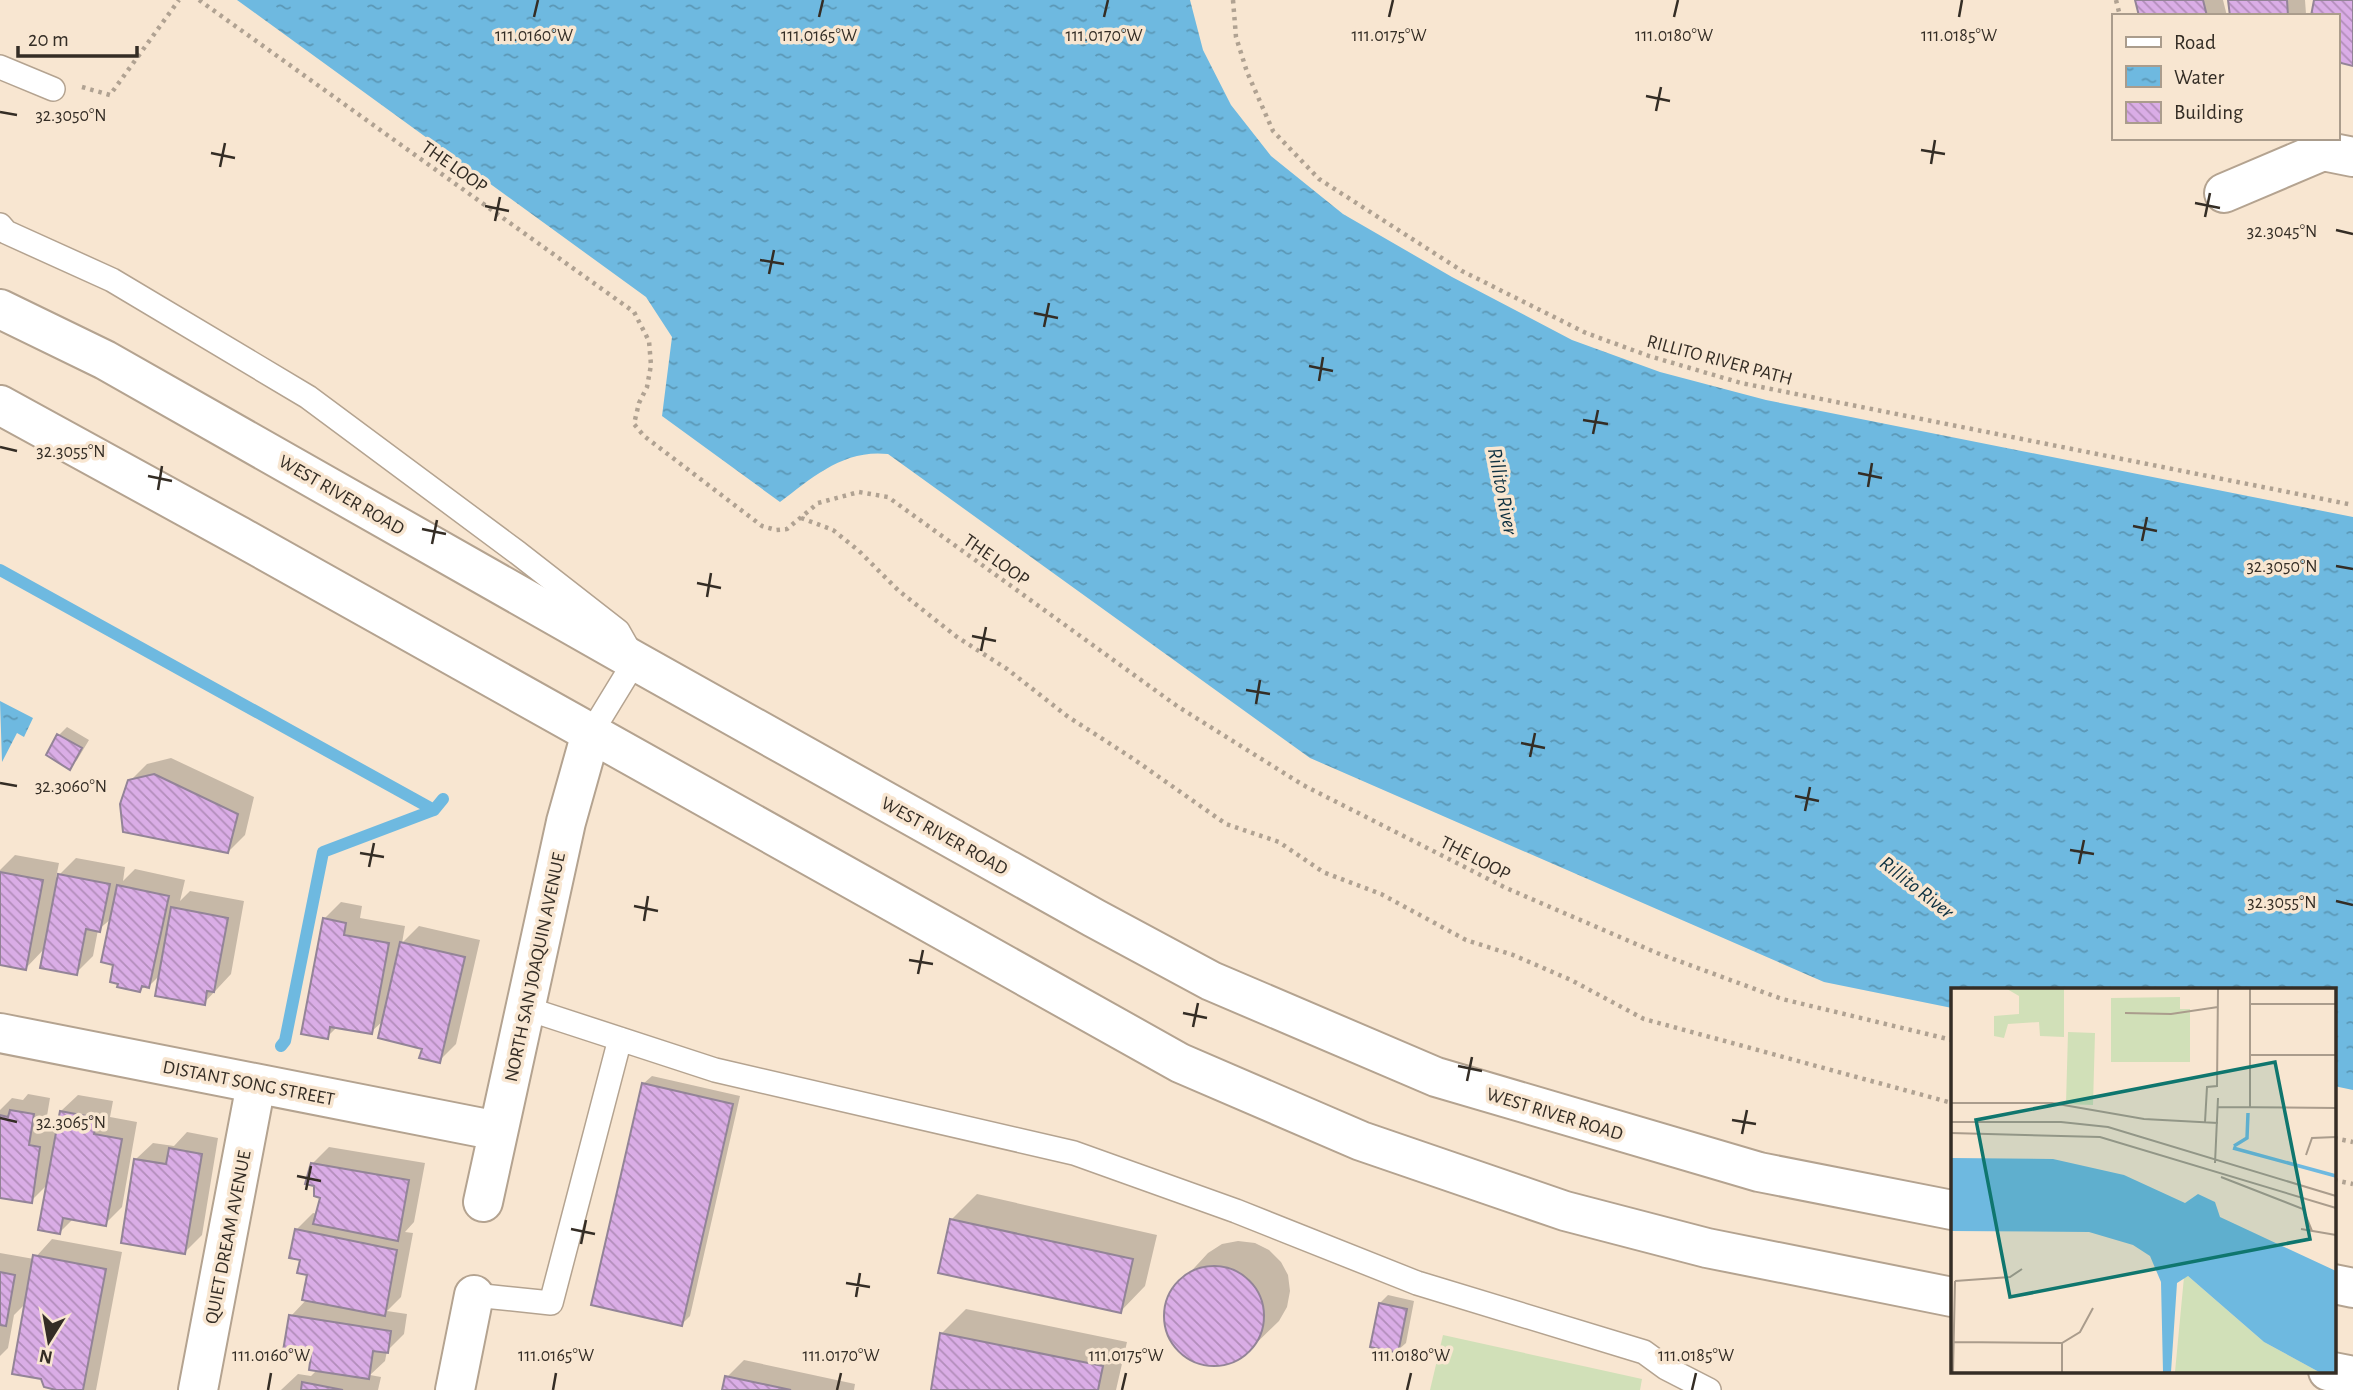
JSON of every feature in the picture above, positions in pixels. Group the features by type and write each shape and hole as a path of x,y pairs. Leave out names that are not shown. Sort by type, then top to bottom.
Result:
{"main road":[{"path":"2224,192 2323,151 2353,157"},
{"name":"WEST RIVER ROAD","path":"0,309 105,360 635,661 1210,981 1436,1077 1759,1172 1951,1210"},
{"path":"0,405 121,470 1180,1063 1361,1141 1565,1211 1707,1248 1951,1297"},
{"name":"NORTH SAN JOAQUIN AVENUE","path":"482,1202 566,822 591,733"},
{"name":"DISTANT SONG STREET","path":"0,1033 498,1131"},
{"name":"QUIET DREAM AVENUE","path":"198,1390 256,1084"},
{"path":"455,1390 474,1295"},
{"path":"2333,1372 2353,1376"}],"lane":[{"path":"0,67 53,89"},
{"path":"0,225 6,232 112,280 308,397 618,631 635,661 591,733"},
{"path":"525,1009 715,1070 1074,1153 1236,1211 1417,1283 1644,1352 1666,1368 1709,1390"},
{"path":"474,1295 551,1303 620,1039"}],"path":[{"path":"53,89 72,84 110,95 179,0"},
{"name":"THE LOOP","path":"199,0 634,312 649,341 651,365 647,387 639,402 634,424 645,436 762,526 776,530 787,529 818,503 859,492 888,496 1177,706 1315,791 1506,888 1657,953 1782,999 1951,1041"},
{"name":"RILLITO RIVER PATH","path":"1233,0 1236,37 1247,72 1273,131 1318,179 1462,271 1586,333 1649,356 1741,383 2353,505"},
{"path":"801,518 832,530 859,551 899,591 957,637 1007,669 1067,716 1226,824 1279,842 1323,872 1381,894 1466,940 1513,955 1572,980 1644,1019 1951,1103"}],"green space":[{"path":"1443,1335 1642,1379 1640,1390 1430,1390"}],"water":[{"name":"Rillito River","path":"237,0 1190,0 1203,50 1231,105 1271,156 1343,214 1452,277 1572,340 1660,372 1766,400 2353,517 2353,1090 2336,1086 2336,988 1951,988 1951,1008 1824,982 1310,758 888,454 857,456 843,460 780,502 662,416 672,337 646,297"},
{"path":"0,701 33,718 24,737 17,733 2,762"}],"building":[{"path":"2135,0 2203,0 2206,14 2138,14"},
{"path":"2228,0 2287,0 2288,14 2230,14"},
{"path":"2314,0 2353,0 2353,66 2339,62 2339,14 2311,14"},
{"path":"57,734 82,748 70,770 46,755"},
{"path":"154,774 238,814 228,853 123,832 120,804 128,780"},
{"path":"0,872 43,880 26,970 0,965"},
{"path":"58,874 110,884 100,932 86,929 77,975 40,968"},
{"path":"117,885 169,896 149,988 142,986 140,992 117,987 118,984 110,982 113,965 101,962"},
{"path":"171,907 228,918 214,992 207,991 205,1005 155,996"},
{"path":"323,918 346,923 344,935 389,943 372,1034 330,1027 328,1039 301,1034"},
{"path":"400,942 465,957 440,1063 419,1058 422,1049 378,1038"},
{"path":"642,1083 733,1104 682,1326 591,1305"},
{"path":"10,1110 34,1114 29,1145 40,1147 32,1203 0,1198 0,1115 8,1117"},
{"path":"60,1111 97,1118 94,1134 122,1139 106,1226 63,1218 60,1234 38,1230"},
{"path":"169,1148 202,1154 185,1254 121,1243 134,1159 166,1164"},
{"path":"311,1163 409,1180 398,1241 313,1224 320,1198 314,1196 314,1186 305,1184"},
{"path":"950,1219 1133,1259 1121,1313 938,1273"},
{"path":"295,1229 397,1250 385,1316 302,1300 307,1275 297,1273 300,1260 289,1258"},
{"path":"33,1255 106,1269 83,1390 56,1390 44,1387 41,1379 12,1374"},
{"path":"1214,1266 1233,1269 1250,1280 1261,1297 1264,1316 1261,1335 1250,1352 1233,1363 1214,1366 1195,1363 1178,1352 1167,1335 1164,1316 1167,1297 1178,1280 1195,1269"},
{"path":"0,1272 15,1275 6,1326 0,1325"},
{"path":"1379,1303 1407,1309 1398,1353 1370,1347"},
{"path":"289,1315 391,1331 388,1353 373,1351 369,1379 309,1370 311,1355 283,1351"},
{"path":"940,1333 1103,1366 1098,1390 931,1390"},
{"path":"725,1376 791,1390 722,1390"},
{"path":"302,1382 343,1390 301,1390"}],"waterway":[{"path":"0,570 434,810 443,799"},
{"path":"281,1046 285,1041 323,852 434,810"}]}
